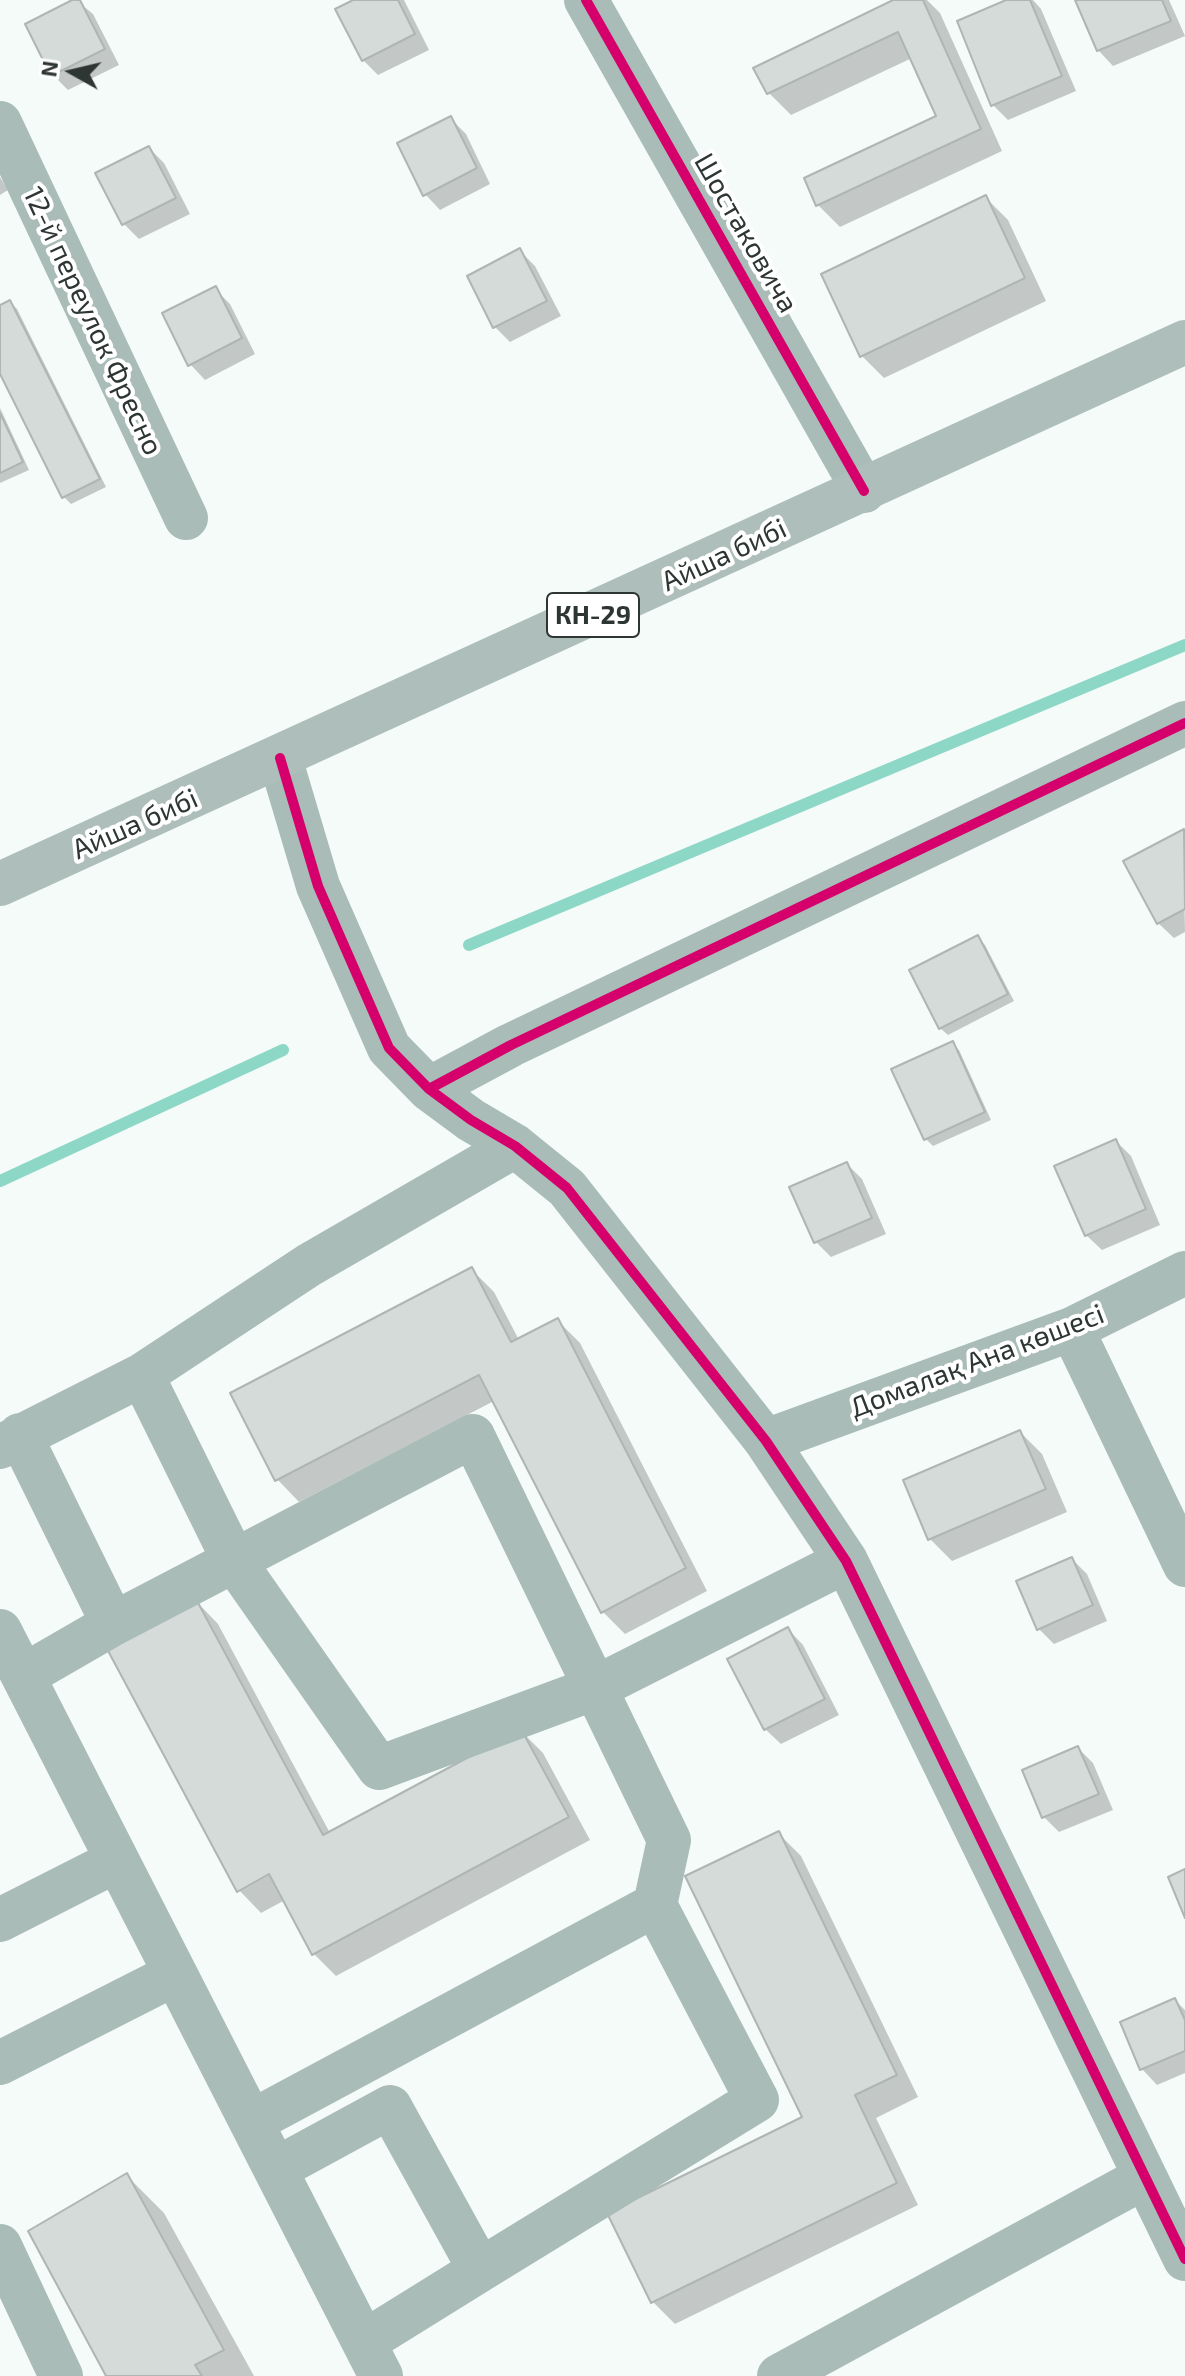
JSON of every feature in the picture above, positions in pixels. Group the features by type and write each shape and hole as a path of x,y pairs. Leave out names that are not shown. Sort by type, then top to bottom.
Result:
{"main road":[{"name":"Айша бибі","path":"0,884 1185,342"}],"street":[{"name":"Шостаковича","path":"586,0 864,491"},
{"name":"12-й переулок Фресно","path":"0,123 186,518"},
{"path":"429,1089 511,1045 1185,723"},
{"path":"280,758 318,886 389,1048 429,1089 471,1120 515,1146 567,1188 766,1441 846,1561 1185,2259"},
{"path":"113,1624 10,1441 142,1375 309,1265 515,1146"},
{"name":"Домалақ Ана көшесі","path":"766,1441 1072,1329 1185,1273"},
{"path":"1072,1329 1185,1565"},
{"path":"142,1375 234,1561 379,1768 595,1688 846,1561"},
{"path":"0,1631 372,2359 480,2270 757,2100 655,1905 669,1840 473,1436 113,1624 23,1676"},
{"path":"0,1920 116,1861"},
{"path":"251,2122 655,1905"},
{"path":"0,2063 175,1974"},
{"path":"276,2169 390,2107 480,2270"},
{"path":"779,2376 1145,2177"},
{"path":"0,2246 61,2376"}],"building":[{"path":"72,0 80,0 105,49 51,76 25,24"},
{"path":"353,0 398,0 415,34 362,61 335,9"},
{"path":"893,0 923,0 981,129 816,206 804,178 936,116 898,32 767,94 753,68"},
{"path":"1006,0 1030,0 1062,76 991,106 957,21"},
{"path":"1075,0 1162,0 1171,21 1097,51"},
{"path":"451,116 477,168 423,196 397,143"},
{"path":"149,146 176,198 122,225 95,173"},
{"path":"986,195 1025,278 860,357 821,274"},
{"path":"520,248 547,301 493,328 467,276"},
{"path":"216,286 242,338 188,366 162,313"},
{"path":"10,300 100,479 62,498 0,374 0,305"},
{"path":"0,413 23,462 0,473"},
{"path":"1184,829 1185,909 1157,924 1123,861"},
{"path":"978,935 1008,994 939,1029 909,970"},
{"path":"953,1041 985,1112 924,1140 891,1069"},
{"path":"1116,1139 1146,1209 1085,1236 1054,1166"},
{"path":"847,1162 872,1218 814,1243 789,1187"},
{"path":"472,1267 511,1342 558,1318 686,1568 601,1613 479,1375 275,1481 230,1393"},
{"path":"1020,1430 1046,1489 928,1540 903,1480"},
{"path":"1072,1557 1093,1605 1037,1630 1016,1581"},
{"path":"196,1599 323,1835 521,1729 569,1817 312,1955 269,1874 237,1892 106,1647"},
{"path":"788,1627 825,1699 764,1730 727,1659"},
{"path":"1078,1746 1099,1794 1042,1818 1022,1770"},
{"path":"779,1831 897,2075 855,2095 897,2183 651,2303 607,2213 802,2117 685,1876"},
{"path":"1185,1869 1185,1918 1168,1877"},
{"path":"1175,1998 1185,2020 1185,2051 1140,2070 1120,2022"},
{"path":"127,2173 224,2350 195,2365 202,2376 106,2376 28,2231"}],"waterway":[{"path":"469,945 1185,645"},
{"path":"0,1181 283,1050"}],"cycle path":[{"path":"586,0 864,491"},
{"path":"429,1089 511,1045 1185,723"},
{"path":"280,758 318,886 389,1048 429,1089 471,1120 515,1146 567,1188 766,1441 846,1561 1185,2259"}]}
